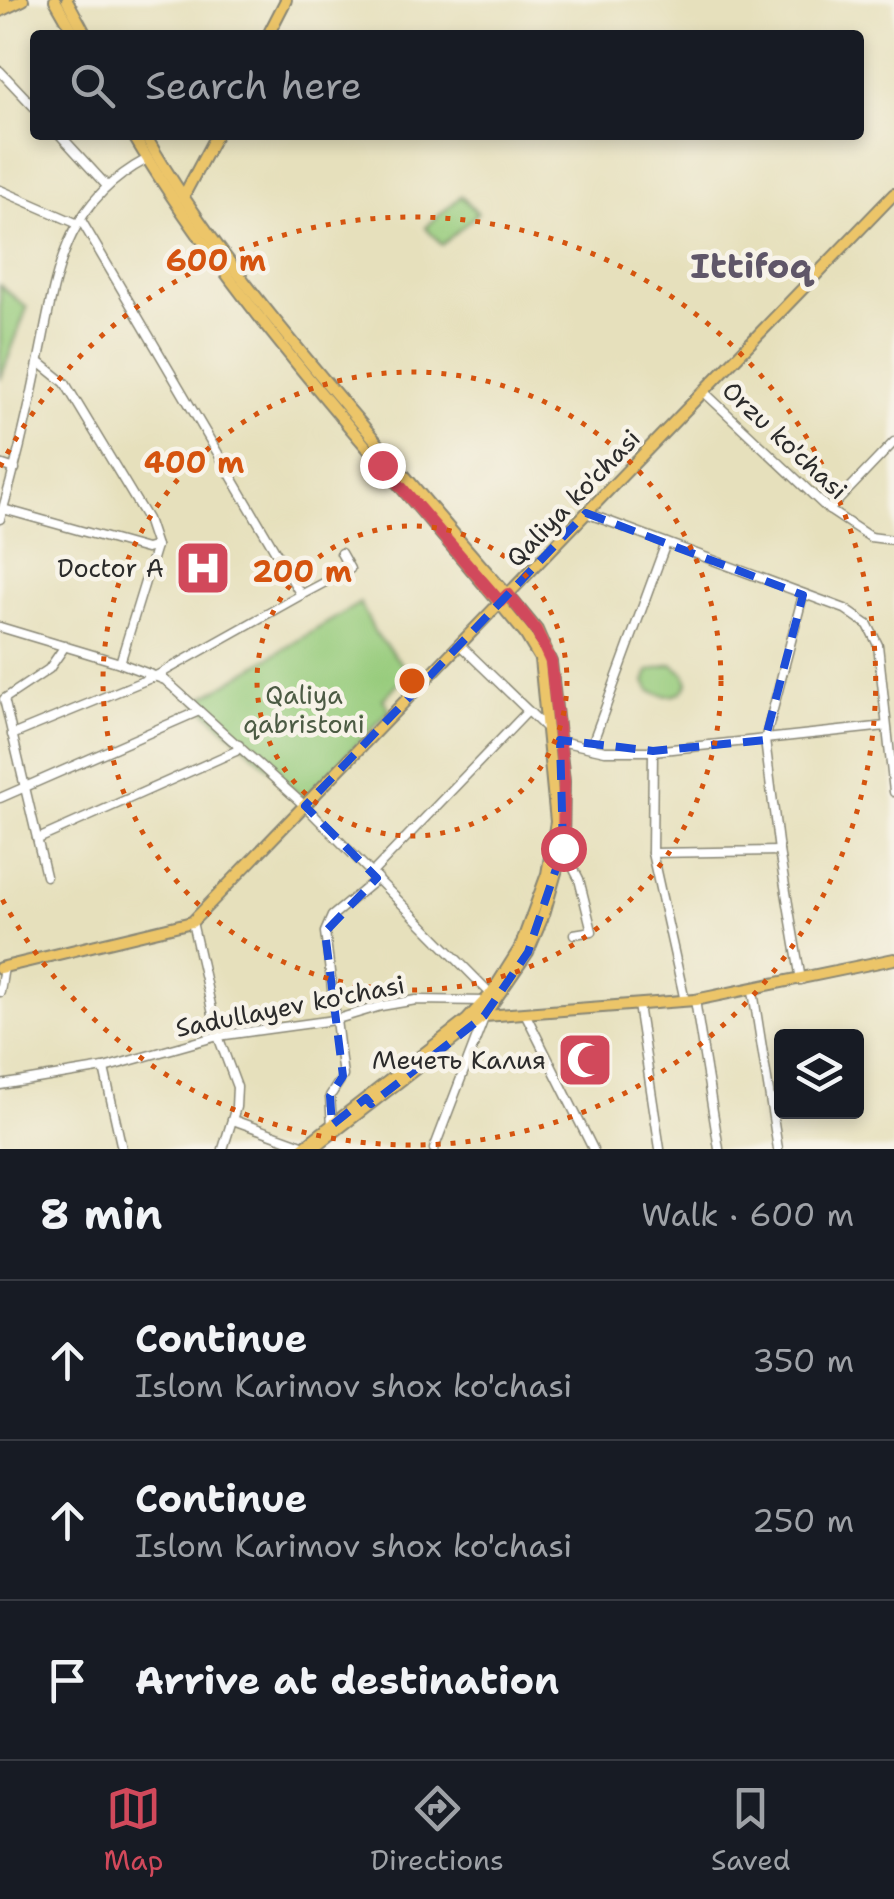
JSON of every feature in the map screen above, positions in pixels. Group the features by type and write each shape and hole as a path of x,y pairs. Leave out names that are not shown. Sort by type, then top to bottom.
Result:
{"main road":[{"path":"0,11 23,0"},
{"path":"56,0 72,30"},
{"path":"66,0 83,30"},
{"path":"271,30 286,0"},
{"path":"136,140 231,279 504,598 536,630 549,655 565,802 563,848 520,948 484,1016 332,1125 309,1148"},
{"path":"147,140 183,198 305,364"},
{"path":"183,198 213,140"},
{"name":"Qaliya ko'chasi","path":"703,391 894,186"},
{"name":"Qaliya ko'chasi","path":"192,922 894,194"},
{"path":"504,598 537,652 556,822 552,873"},
{"path":"2,967 192,922"},
{"path":"484,1016 690,1001 894,960"},
{"path":"493,996 507,1007 525,1012"},
{"path":"309,1148 493,996"}],"street":[{"path":"0,71 30,103"},
{"path":"65,140 106,185"},
{"path":"147,159 106,185 79,222 58,264 39,362 1,513 146,549 156,546"},
{"path":"0,190 79,222 301,594"},
{"path":"39,362 65,382 147,519 156,546 120,663"},
{"name":"Orzu ko'chasi","path":"703,391 829,510 870,538 894,540"},
{"path":"829,510 894,442"},
{"path":"0,464 14,469"},
{"path":"586,512 852,612 872,631 880,652 894,792"},
{"path":"591,746 666,543"},
{"path":"12,736 158,675 350,570 341,553"},
{"path":"801,980 765,740 803,595"},
{"path":"0,627 158,675 305,806 493,996"},
{"path":"460,645 548,730"},
{"path":"46,876 4,699 49,669 65,646"},
{"path":"0,798 199,711"},
{"path":"332,1125 330,1096 343,1076 324,939 328,922 528,712"},
{"path":"560,741 605,751 652,751 886,726"},
{"path":"38,839 236,751 239,744"},
{"path":"652,751 652,853 690,1001 719,1149"},
{"path":"563,848 579,879 592,932 574,934"},
{"path":"652,853 779,850"},
{"path":"192,922 218,1036 237,1087 233,1120 223,1149"},
{"path":"0,992 2,967"},
{"path":"754,991 778,1149"},
{"name":"Sadullayev ko'chasi","path":"0,1085 104,1068 218,1036 334,1020 381,1006 493,996"},
{"path":"638,1005 660,1149"},
{"path":"525,1012 593,1149"},
{"path":"434,1149 484,1016"},
{"path":"104,1068 122,1149"},
{"path":"233,1120 309,1148"}],"highlighted area":[{"path":"586,513 803,595 765,740 653,751 560,740 563,848 528,952 484,1016 371,1104 366,1098 332,1125 330,1096 343,1076 325,932 377,878 305,806"}],"green space":[{"path":"461,196 478,213 442,245 426,227"},
{"path":"0,285 27,308 0,380"},
{"name":"Qaliya qabristoni","path":"360,603 375,633 409,672 383,699 390,710 304,799 196,702"},
{"path":"672,664 685,674 685,688 672,696 650,691 645,682 649,671"}],"place":[{"name":"Doctor A","path":"203,568"},
{"name":"Мечеть Калия","path":"585,1060"}],"district":[{"name":"Ittifoq","path":"751,266"}],"route":[{"path":"382,465 500,602 508,594 544,642 551,662 564,781 563,848"}]}
